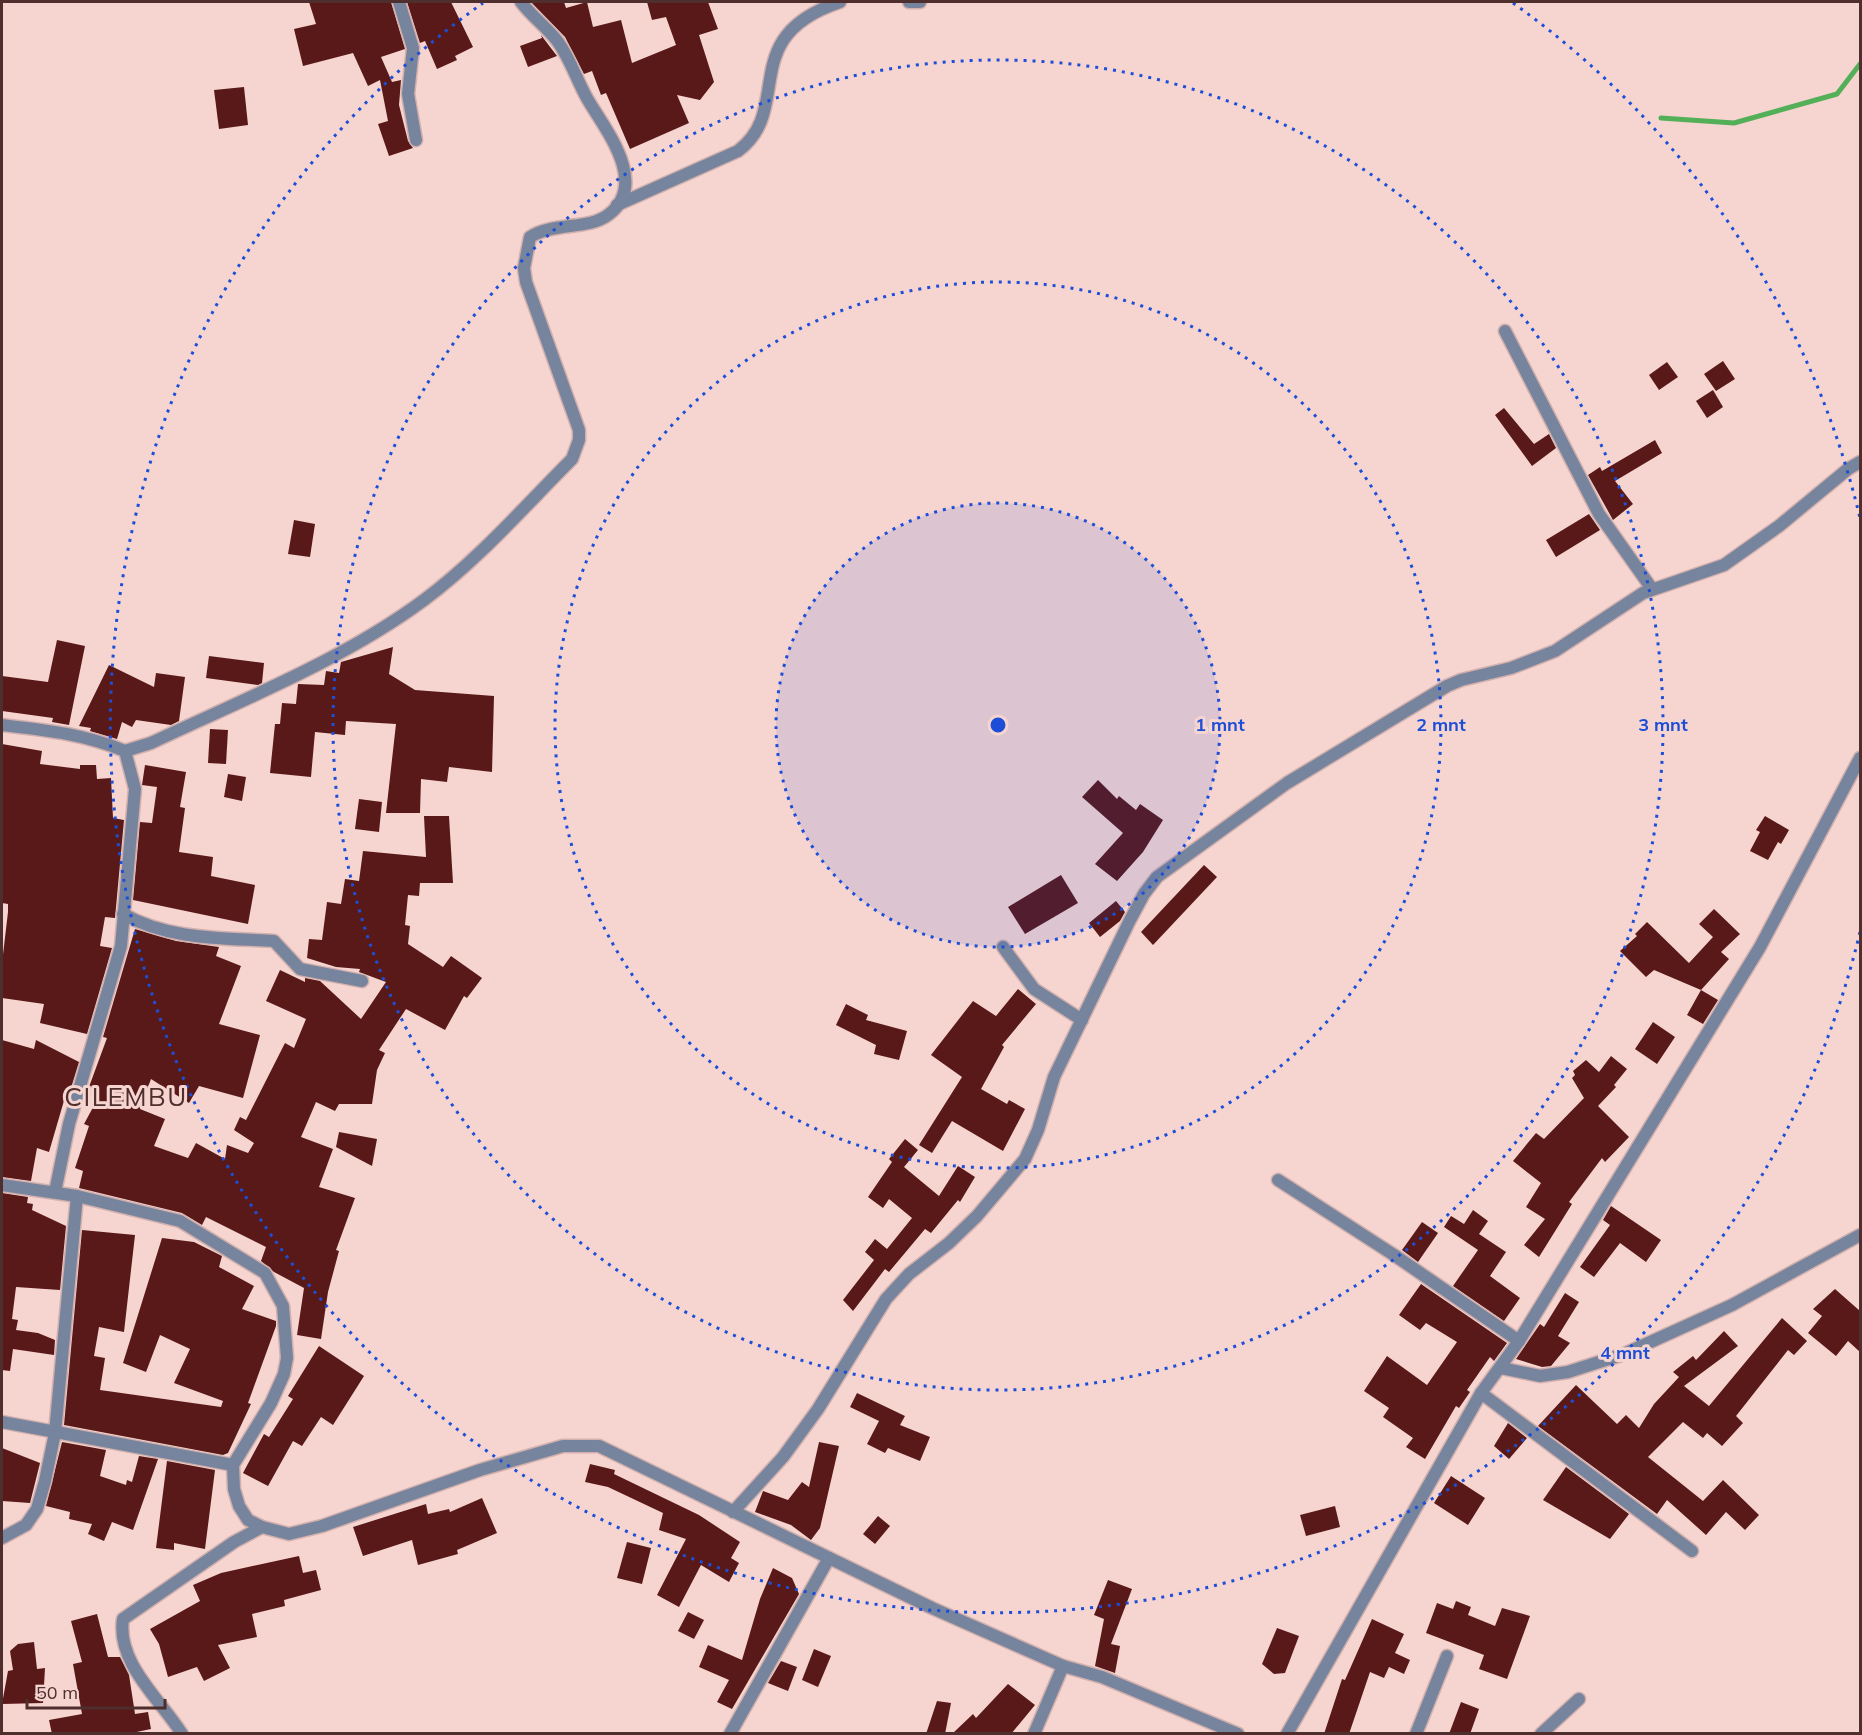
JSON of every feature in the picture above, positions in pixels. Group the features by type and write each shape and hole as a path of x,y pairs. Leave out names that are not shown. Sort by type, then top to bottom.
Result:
{"street":[{"path":"399,2 413,48 408,94 416,140"},
{"path":"2,725 70,733 97,739 125,752 151,743 332,657 423,601 489,544 572,459 579,440 579,430 526,282 526,253 530,237 542,229 593,221 608,215 624,192 624,174 617,147 587,99 559,44 532,18 521,2"},
{"path":"617,205 738,151 751,141 759,129 769,76 778,47 796,24 816,10 840,2"},
{"path":"909,2 920,2"},
{"path":"1505,331 1599,514 1652,589"},
{"path":"733,1512 783,1457 818,1409 886,1299 909,1274 949,1243 977,1216 1025,1159 1038,1130 1054,1077 1144,894 1165,871 1287,783 1447,686 1461,680 1511,668 1555,651 1631,599 1652,589 1724,565 1779,526 1848,469 1860,462"},
{"path":"55,1192 69,1124 117,966 135,789 125,752"},
{"path":"1287,1734 1481,1393 1519,1341 1760,947 1860,758"},
{"path":"123,914 162,931 274,941 300,969 362,981"},
{"path":"1003,947 1034,989 1082,1020"},
{"path":"1278,1180 1394,1255 1519,1341"},
{"path":"2,1185 77,1196 180,1221 265,1273 276,1288 283,1306 287,1358 284,1374 271,1403 233,1465 234,1489 239,1506 248,1520 262,1527 289,1534 322,1526 480,1470 572,1445 599,1446 829,1558 1063,1666 1102,1677 1238,1734"},
{"path":"2,1538 26,1525 38,1509 55,1432 77,1196"},
{"path":"1501,1368 1540,1376 1568,1372 1624,1354 1714,1314 1860,1235"},
{"path":"1481,1393 1692,1551"},
{"path":"2,1422 233,1465"},
{"path":"182,1734 130,1660 122,1640 123,1619 234,1542 262,1527"},
{"path":"730,1734 829,1558"},
{"path":"1416,1734 1447,1656"},
{"path":"1034,1734 1063,1666"},
{"path":"1541,1734 1579,1699"}],"building":[{"path":"309,2 391,2 405,49 381,57 392,82 401,80 399,105 408,141 413,148 389,156 378,124 388,121 380,80 368,86 353,53 303,66 294,29 316,24"},
{"path":"407,2 451,2 473,47 455,56 457,60 437,69 425,41 420,43"},
{"path":"531,2 564,2 566,8 587,2 593,27 621,20 632,63 676,45 666,17 652,20 647,2 708,2 718,29 699,35 714,82 700,100 677,95 689,123 630,149 606,93 601,95 592,71 584,74 565,37"},
{"path":"541,35 557,56 528,67 520,46 542,38"},
{"path":"244,87 248,125 219,129 214,90"},
{"path":"1723,361 1735,379 1716,391 1704,374"},
{"path":"1667,362 1678,377 1659,390 1649,375"},
{"path":"1713,390 1723,407 1707,418 1696,401"},
{"path":"1504,408 1534,444 1549,434 1556,448 1532,466 1495,415"},
{"path":"1655,440 1662,453 1615,481 1633,504 1613,520 1588,475 1600,467 1602,471"},
{"path":"1589,514 1600,530 1556,557 1546,540"},
{"path":"294,520 315,524 310,557 288,554"},
{"path":"57,640 85,646 69,725 52,722 53,718 2,711 2,676 48,682"},
{"path":"393,647 389,674 415,690 494,696 492,772 449,767 447,782 421,779 420,813 386,813 396,724 346,721 345,735 315,732 311,777 270,773 275,724 280,724 282,703 296,704 298,684 324,685 326,671 339,673 341,662"},
{"path":"209,656 264,663 262,683 258,685 206,678"},
{"path":"109,665 154,687 156,673 185,677 179,721 171,725 136,720 132,727 122,722 117,739 90,731 91,728 79,726"},
{"path":"210,729 228,730 226,764 208,763"},
{"path":"2,744 42,751 40,764 80,769 80,765 96,765 97,779 111,778 113,818 124,820 115,918 105,917 100,946 112,948 87,1034 40,1023 44,1004 2,998 2,963 8,904 2,903"},
{"path":"145,765 186,772 180,807 185,808 179,852 213,857 211,876 255,885 248,924 133,900 140,822 152,823 157,787 142,785"},
{"path":"228,774 246,777 242,801 224,797"},
{"path":"1098,780 1117,799 1119,796 1136,810 1140,804 1163,820 1143,852 1117,881 1095,864 1123,833 1082,797"},
{"path":"359,799 382,802 379,832 355,829"},
{"path":"424,816 449,816 453,883 420,883 419,896 408,895 405,925 410,926 408,944 443,967 451,956 482,978 467,998 464,996 445,1030 406,1009 379,1050 385,1053 377,1070 372,1104 339,1104 335,1111 316,1102 301,1137 333,1149 319,1187 355,1198 336,1250 339,1251 328,1292 321,1339 297,1335 304,1288 274,1272 261,1261 266,1247 206,1217 202,1225 182,1213 79,1188 83,1171 75,1168 89,1126 84,1124 97,1100 86,1095 107,1038 103,1037 135,929 176,941 219,947 216,956 241,966 219,1024 260,1035 243,1098 199,1086 189,1103 151,1079 140,1109 165,1119 154,1146 188,1158 196,1143 225,1159 227,1145 248,1153 254,1143 234,1130 240,1117 246,1120 285,1043 294,1048 306,1019 266,1001 280,970 305,982 305,978 320,981 361,1019 386,982 359,972 360,969 336,967 307,958 309,939 322,940 327,902 341,904 345,879 359,881 363,851 426,857"},
{"path":"1765,816 1789,830 1781,844 1778,842 1768,860 1750,851 1760,832 1756,830"},
{"path":"1204,865 1217,877 1153,945 1141,932"},
{"path":"1061,875 1078,903 1025,934 1008,907"},
{"path":"1116,901 1125,912 1120,921 1100,937 1089,923"},
{"path":"1714,909 1740,934 1721,952 1729,959 1701,990 1654,970 1646,977 1620,951 1637,936 1635,934 1647,922 1689,963 1713,937 1699,924"},
{"path":"1018,989 1036,1004 1002,1045 1004,1047 981,1089 1007,1104 1009,1100 1025,1109 1003,1151 952,1121 932,1153 919,1145 962,1077 931,1055 973,1001 996,1016"},
{"path":"1701,990 1718,1000 1703,1024 1687,1015"},
{"path":"846,1004 868,1015 866,1020 907,1031 899,1060 874,1054 876,1045 836,1025"},
{"path":"1653,1022 1675,1037 1657,1064 1635,1049"},
{"path":"2,1040 34,1049 36,1040 79,1062 71,1088 68,1087 49,1152 37,1148 31,1181 2,1177"},
{"path":"1611,1056 1627,1069 1614,1085 1616,1087 1598,1106 1629,1137 1605,1162 1602,1158 1569,1202 1572,1204 1539,1257 1524,1245 1545,1219 1526,1207 1541,1183 1513,1161 1536,1133 1544,1139 1584,1098 1572,1078 1575,1075 1573,1071 1586,1060 1599,1072"},
{"path":"339,1132 377,1139 372,1166 336,1147"},
{"path":"905,1139 918,1150 904,1167 939,1196 958,1166 975,1177 960,1202 958,1200 931,1233 925,1229 889,1272 885,1269 853,1311 843,1300 874,1260 865,1252 875,1239 887,1249 912,1218 889,1199 883,1208 868,1197 892,1162 889,1159"},
{"path":"2,1193 28,1197 27,1203 33,1204 32,1210 66,1226 60,1290 16,1287 12,1319 18,1320 16,1330 38,1333 55,1340 54,1355 13,1349 10,1371 2,1370"},
{"path":"1611,1206 1661,1240 1646,1262 1620,1243 1594,1277 1580,1267 1610,1225 1603,1220"},
{"path":"1473,1210 1488,1221 1479,1234 1506,1252 1490,1276 1520,1298 1504,1321 1453,1286 1478,1250 1444,1227 1451,1216 1464,1224"},
{"path":"1422,1222 1438,1233 1418,1262 1402,1250"},
{"path":"82,1230 135,1235 124,1332 99,1327 94,1356 105,1358 100,1390 221,1407 223,1401 174,1383 190,1349 160,1335 146,1372 123,1363 162,1238 194,1242 222,1256 219,1267 254,1286 242,1309 276,1321 276,1326 248,1403 251,1404 228,1453 223,1455 64,1425"},
{"path":"1421,1284 1507,1343 1494,1361 1490,1357 1467,1390 1470,1392 1459,1408 1456,1406 1425,1459 1406,1447 1413,1438 1383,1417 1389,1408 1364,1391 1387,1356 1427,1385 1457,1342 1426,1323 1420,1330 1399,1315"},
{"path":"1835,1289 1860,1311 1860,1352 1848,1341 1836,1356 1808,1333 1822,1316 1813,1309"},
{"path":"1565,1293 1579,1302 1558,1336 1570,1343 1551,1366 1542,1367 1516,1359 1540,1324 1544,1327"},
{"path":"1782,1318 1807,1341 1794,1355 1788,1350 1736,1416 1743,1423 1722,1446 1707,1433 1703,1438 1683,1422 1648,1457 1703,1501 1723,1480 1759,1515 1745,1530 1726,1512 1706,1535 1667,1500 1657,1514 1538,1426 1576,1385 1617,1424 1626,1415 1639,1428 1654,1404 1679,1377 1673,1372 1693,1356 1696,1360 1724,1331 1738,1346 1684,1386 1709,1406"},
{"path":"319,1346 364,1376 333,1425 321,1417 302,1446 293,1441 268,1486 243,1473 264,1434 269,1437 293,1399 288,1396"},
{"path":"857,1393 905,1416 900,1425 930,1437 920,1461 888,1448 885,1453 867,1444 879,1421 850,1407"},
{"path":"1508,1423 1527,1438 1509,1459 1494,1446"},
{"path":"62,1442 106,1450 100,1476 126,1485 127,1480 132,1482 139,1456 158,1459 133,1530 112,1522 104,1541 88,1534 92,1524 69,1519 70,1512 46,1506"},
{"path":"819,1442 839,1446 820,1528 811,1540 791,1525 755,1512 763,1491 788,1500 802,1482 809,1487"},
{"path":"2,1448 40,1463 30,1503 2,1501"},
{"path":"167,1461 215,1470 205,1549 174,1543 174,1550 156,1548"},
{"path":"590,1464 615,1470 614,1474 699,1515 740,1542 731,1558 739,1563 729,1582 701,1565 679,1607 657,1595 686,1539 659,1530 663,1513 608,1487 585,1482"},
{"path":"1566,1467 1629,1514 1610,1539 1543,1500"},
{"path":"1451,1476 1485,1498 1468,1525 1434,1503"},
{"path":"482,1498 497,1533 457,1550 458,1554 418,1565 412,1540 363,1556 353,1527 426,1504 428,1514 449,1509 450,1512"},
{"path":"1335,1506 1340,1527 1306,1536 1300,1515"},
{"path":"878,1516 890,1526 875,1544 863,1534"},
{"path":"627,1542 651,1548 642,1584 617,1578"},
{"path":"299,1556 303,1573 316,1570 321,1590 284,1600 285,1606 252,1614 257,1637 218,1645 230,1668 204,1681 197,1667 168,1677 159,1644 150,1629 200,1601 193,1585 221,1573"},
{"path":"773,1568 792,1578 799,1594 732,1709 717,1702 729,1680 699,1667 708,1645 742,1660 760,1599"},
{"path":"1108,1580 1132,1589 1111,1644 1120,1646 1115,1673 1095,1666 1104,1619 1094,1615"},
{"path":"1456,1601 1471,1607 1468,1615 1495,1626 1502,1608 1530,1616 1507,1679 1479,1669 1484,1655 1426,1633 1437,1603 1453,1609"},
{"path":"688,1612 704,1620 694,1639 678,1631"},
{"path":"97,1614 108,1657 120,1657 129,1675 135,1714 148,1712 151,1729 127,1734 52,1734 49,1720 82,1714 73,1664 82,1662 71,1621"},
{"path":"1372,1619 1404,1634 1395,1653 1410,1660 1404,1674 1389,1667 1384,1678 1370,1672 1349,1734 1324,1734 1342,1679 1345,1680"},
{"path":"1277,1628 1299,1636 1285,1673 1274,1674 1262,1664"},
{"path":"34,1642 37,1669 45,1668 43,1703 2,1704 8,1671 13,1670 10,1651 18,1644"},
{"path":"814,1649 831,1656 818,1687 802,1680"},
{"path":"781,1661 797,1667 788,1691 768,1683"},
{"path":"1008,1684 1035,1705 1011,1734 952,1734 973,1714 976,1718"},
{"path":"937,1701 951,1703 945,1734 926,1734"},
{"path":"1461,1702 1479,1709 1470,1734 1449,1734"}],"waterway":[{"path":"1661,118 1734,123 1837,94 1860,64"}],"district":[{"name":"CILEMBU","path":"126,1097"}]}
